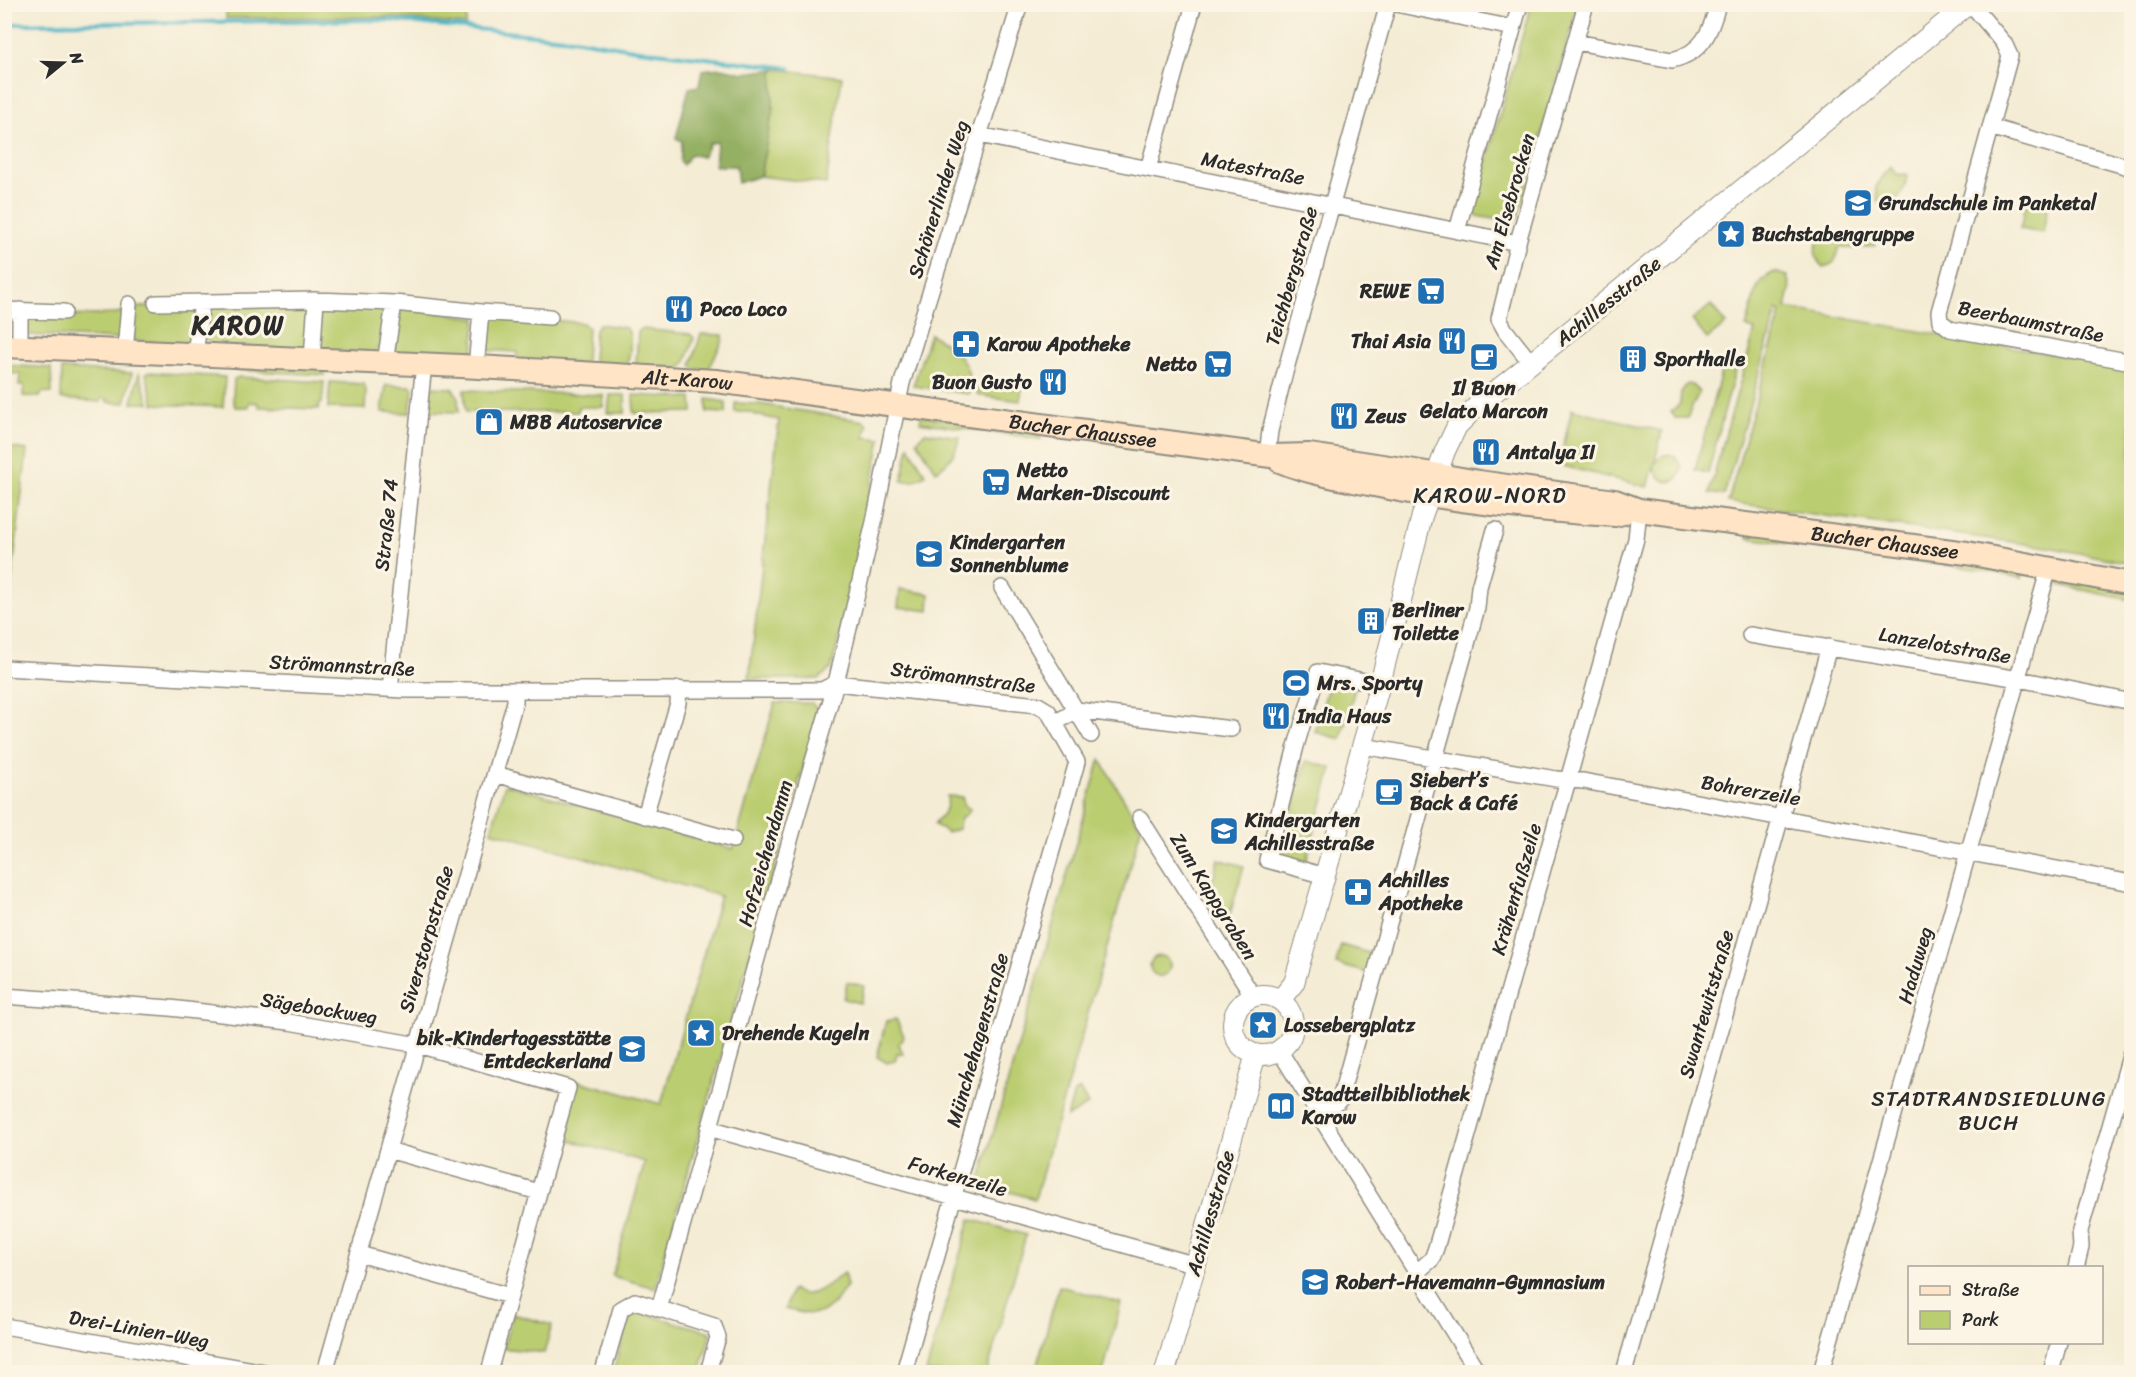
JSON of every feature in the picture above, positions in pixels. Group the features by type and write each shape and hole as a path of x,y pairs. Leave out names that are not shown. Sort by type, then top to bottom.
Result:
{"main road":[{"name":"Alt-Karow","path":"12,347 424,364 716,381 896,405"},
{"name":"Bucher Chaussee","path":"896,405 1269,456 1309,455 1615,501 1639,510 1956,551 2132,584"},
{"name":"Bucher Chaussee","path":"1269,456 1301,470 1429,496 1615,515 1639,510"}],"street":[{"name":"Schönerlinder Weg","path":"896,405 1020,4"},
{"path":"1148,170 1194,4"},
{"name":"Teichbergstraße","path":"1269,456 1270,431 1284,376 1388,4"},
{"path":"1396,4 1513,28"},
{"path":"1457,231 1520,4"},
{"name":"Am Elsebrocken","path":"1531,363 1499,319 1518,243 1586,4"},
{"path":"1576,42 1672,60 1682,58 1706,39 1711,30 1718,4"},
{"name":"Beerbaumstraße","path":"1970,4 2004,43 2010,56 1939,312 1940,321 1950,329 2132,362"},
{"name":"Achillesstraße","path":"1280,1000 1294,983 1363,746 1429,496 1444,451 1457,426 1477,406 1970,4"},
{"path":"1990,127 2132,168"},
{"name":"Matestraße","path":"979,135 1518,243"},
{"path":"312,359 316,300"},
{"path":"156,303 316,300 394,303 550,317"},
{"path":"195,354 202,302"},
{"path":"385,363 394,303"},
{"path":"125,352 129,304"},
{"name":"Alt-Karow","path":"12,347 12,310 64,312"},
{"path":"476,368 481,312"},
{"name":"Straße 74","path":"390,689 424,364"},
{"name":"Hofzeichendamm","path":"659,1309 836,683 874,522 896,405"},
{"name":"Krähenfußzeile","path":"1417,1272 1432,1259 1436,1248 1636,539 1639,510"},
{"path":"1320,1114 1339,1102 1477,608 1479,587 1495,530"},
{"name":"Haduweg","path":"1821,1372 2049,568"},
{"path":"1002,588 1091,735"},
{"name":"Lanzelotstraße","path":"1750,635 2019,679 2132,702"},
{"name":"Swantewitstraße","path":"1624,1372 1829,647"},
{"name":"Strömannstraße","path":"4,668 390,689 822,690 836,683 1038,705 1048,711 1054,723"},
{"path":"1325,876 1267,860 1296,746 1318,672 1380,684"},
{"path":"645,816 678,703 679,689"},
{"name":"Siverstorpstraße","path":"325,1372 495,774 515,702 515,691"},
{"path":"1054,723 1077,710 1230,729"},
{"name":"Münchehagenstraße","path":"904,1372 1077,762 1054,723"},
{"name":"Bohrerzeile","path":"1363,746 1781,817 2132,883"},
{"path":"495,774 733,840"},
{"name":"Zum Kappgraben","path":"1140,818 1253,996"},
{"path":"1262,995 1280,1000 1287,1006 1292,1017 1293,1030 1288,1043 1267,1055 1256,1054 1245,1049 1237,1040 1233,1030 1233,1019 1237,1010 1253,996 1262,995"},
{"name":"Sägebockweg","path":"4,996 170,1008 289,1022 418,1045 568,1088 539,1192"},
{"path":"2076,1266 2081,1246 2080,1230 2132,1049"},
{"path":"1279,1050 1478,1372"},
{"name":"Achillesstraße","path":"1165,1372 1256,1054"},
{"name":"Forkenzeile","path":"709,1128 1196,1265"},
{"path":"388,1150 539,1192 489,1372"},
{"path":"359,1254 510,1296"},
{"path":"603,1372 621,1309 635,1301 714,1326 718,1336 708,1372"},
{"name":"Drei-Linien-Weg","path":"4,1326 265,1372"},
{"path":"2051,1372 2058,1344"}],"green space":[{"path":"227,4 468,5 466,25 388,17 226,18"},
{"path":"1531,5 1578,5 1518,218 1511,222 1477,216 1473,209"},
{"path":"721,68 744,73 776,69 773,74 773,109 760,176 738,183 736,166 715,166 717,142 710,143 702,157 691,154 683,165 680,161 682,141 676,138 689,88 699,86 702,70"},
{"path":"776,69 842,77 826,184 760,176 773,109 773,74"},
{"path":"1890,166 1896,174 1907,175 1901,195 1884,206 1878,201 1876,187"},
{"path":"2027,200 2048,205 2043,233 2020,229"},
{"path":"1872,238 1876,245 1858,248 1841,246 1835,261 1823,267 1816,256 1817,244 1820,241 1844,243 1849,239 1853,242"},
{"path":"1774,272 1787,276 1790,288 1786,308 2131,368 2131,563 2048,547 1728,502 1781,312 1777,310 1724,495 1709,493 1755,330 1746,327 1754,296 1760,283"},
{"path":"307,304 311,310 309,346 303,350 213,345 204,338 207,310 214,306"},
{"path":"1711,305 1726,324 1707,339 1692,320"},
{"path":"193,306 197,311 192,337 185,344 136,341 130,335 132,312 139,307"},
{"path":"323,306 383,306 389,313 385,342 374,353 322,351 318,345 319,309"},
{"path":"402,307 476,318 473,354 469,358 394,354 391,343 397,312"},
{"path":"123,311 122,335 117,339 28,335 23,331 23,318 114,314"},
{"path":"490,314 583,323 588,328 584,364 517,361 517,352 482,350 485,319"},
{"path":"599,324 627,328 630,347 629,358 625,366 597,365 593,360 595,329"},
{"path":"642,329 690,334 694,338 685,364 679,369 638,367 636,363 638,332"},
{"path":"701,334 723,335 723,340 708,370 694,369 691,365"},
{"path":"930,334 955,351 961,358 969,374 969,394 913,386"},
{"path":"1724,361 1737,364 1708,473 1695,470"},
{"path":"237,362 322,366 325,375 235,370"},
{"path":"4,365 51,368 52,393 42,392 40,397 23,396 24,385 19,385 20,374 5,373"},
{"path":"62,369 132,373 125,403 107,402 107,399 102,398 101,402 61,399"},
{"path":"149,372 225,377 223,407 154,404 146,374"},
{"path":"139,373 149,403 132,403"},
{"path":"239,377 324,382 322,403 319,409 259,407 258,403 249,402 248,407 235,407 234,379"},
{"path":"330,382 363,384 366,391 365,409 328,408"},
{"path":"979,383 1022,389 1020,401 977,395"},
{"path":"1688,383 1699,392 1687,418 1675,418 1671,412 1680,404 1681,392"},
{"path":"386,385 413,388 410,413 382,412"},
{"path":"427,387 452,388 458,396 459,412 424,411"},
{"path":"464,390 603,395 603,407 579,407 578,412 466,412"},
{"path":"610,395 625,395 625,413 608,413"},
{"path":"633,395 692,398 693,412 634,413"},
{"path":"707,399 726,402 726,413 707,412"},
{"path":"735,403 759,404 864,421 868,425 864,437 881,439 841,633 831,669 818,679 749,679 779,420 751,412 735,412"},
{"path":"1572,409 1662,431 1654,465 1662,456 1675,456 1682,467 1680,474 1673,481 1664,480 1656,472 1654,466 1648,487 1559,465"},
{"path":"921,416 1035,430 1041,439 920,422"},
{"path":"925,432 960,437 952,457 936,471 917,441"},
{"path":"5,438 9,438 8,447 27,450 5,635"},
{"path":"909,446 926,475 914,481 902,481"},
{"path":"1751,529 2024,569 2022,578 1976,569 1748,538"},
{"path":"2058,579 2131,591 2131,600 2054,584"},
{"path":"900,589 930,594 929,611 898,607"},
{"path":"1330,681 1355,688 1341,739 1315,732"},
{"path":"775,703 812,703 819,712 655,1288 612,1276 645,1162 562,1138 578,1081 661,1104 720,896 491,831 505,784 733,849"},
{"path":"1100,759 1141,828 1035,1199 979,1183"},
{"path":"1306,761 1332,768 1305,866 1279,859"},
{"path":"947,796 962,797 964,805 970,809 961,818 958,829 947,833 934,824 946,809"},
{"path":"1218,859 1244,866 1227,924 1209,896"},
{"path":"1341,945 1373,954 1368,973 1336,964"},
{"path":"1156,956 1164,956 1170,962 1170,970 1164,976 1156,976 1150,970 1150,962"},
{"path":"847,982 864,986 860,1003 843,999"},
{"path":"896,1019 904,1036 899,1044 903,1054 897,1053 895,1061 887,1063 877,1057 886,1021"},
{"path":"1080,1090 1088,1105 1067,1117 1074,1093"},
{"path":"970,1219 1026,1235 987,1372 926,1372"},
{"path":"844,1273 847,1286 827,1309 815,1314 785,1309 791,1291 814,1293"},
{"path":"1059,1286 1121,1303 1103,1372 1035,1372"},
{"path":"631,1310 711,1332 700,1372 613,1372"},
{"path":"513,1314 552,1325 544,1353 503,1348"}],"waterway":[{"path":"4,24 387,20 573,39 639,50 790,68"}],"place":[{"name":"Grundschule im Panketal","path":"1858,203"},
{"name":"Buchstabengruppe","path":"1731,234"},
{"name":"REWE","path":"1431,291"},
{"name":"Poco Loco","path":"679,309"},
{"name":"Thai Asia","path":"1452,341"},
{"name":"Karow Apotheke","path":"966,344"},
{"name":"Il Buon Gelato Marcon","path":"1484,357"},
{"name":"Sporthalle","path":"1633,359"},
{"name":"Netto","path":"1218,364"},
{"name":"Buon Gusto","path":"1053,382"},
{"name":"Zeus","path":"1344,416"},
{"name":"MBB Autoservice","path":"489,422"},
{"name":"Antalya II","path":"1486,452"},
{"name":"Netto Marken-Discount","path":"996,482"},
{"name":"Kindergarten Sonnenblume","path":"929,554"},
{"name":"Berliner Toilette","path":"1371,621"},
{"name":"Mrs. Sporty","path":"1296,683"},
{"name":"India Haus","path":"1276,716"},
{"name":"Siebert’s Back & Café","path":"1389,792"},
{"name":"Kindergarten Achillesstraße","path":"1224,831"},
{"name":"Achilles Apotheke","path":"1358,892"},
{"name":"Lossebergplatz","path":"1263,1025"},
{"name":"Drehende Kugeln","path":"701,1033"},
{"name":"bik-Kindertagesstätte Entdeckerland","path":"632,1049"},
{"name":"Stadtteilbibliothek Karow","path":"1281,1106"},
{"name":"Robert-Havemann-Gymnasium","path":"1315,1282"}],"district":[{"name":"KAROW","path":"238,325"},
{"name":"KAROW-NORD","path":"1490,495"},
{"name":"STADTRANDSIEDLUNG BUCH","path":"1989,1111"}]}
